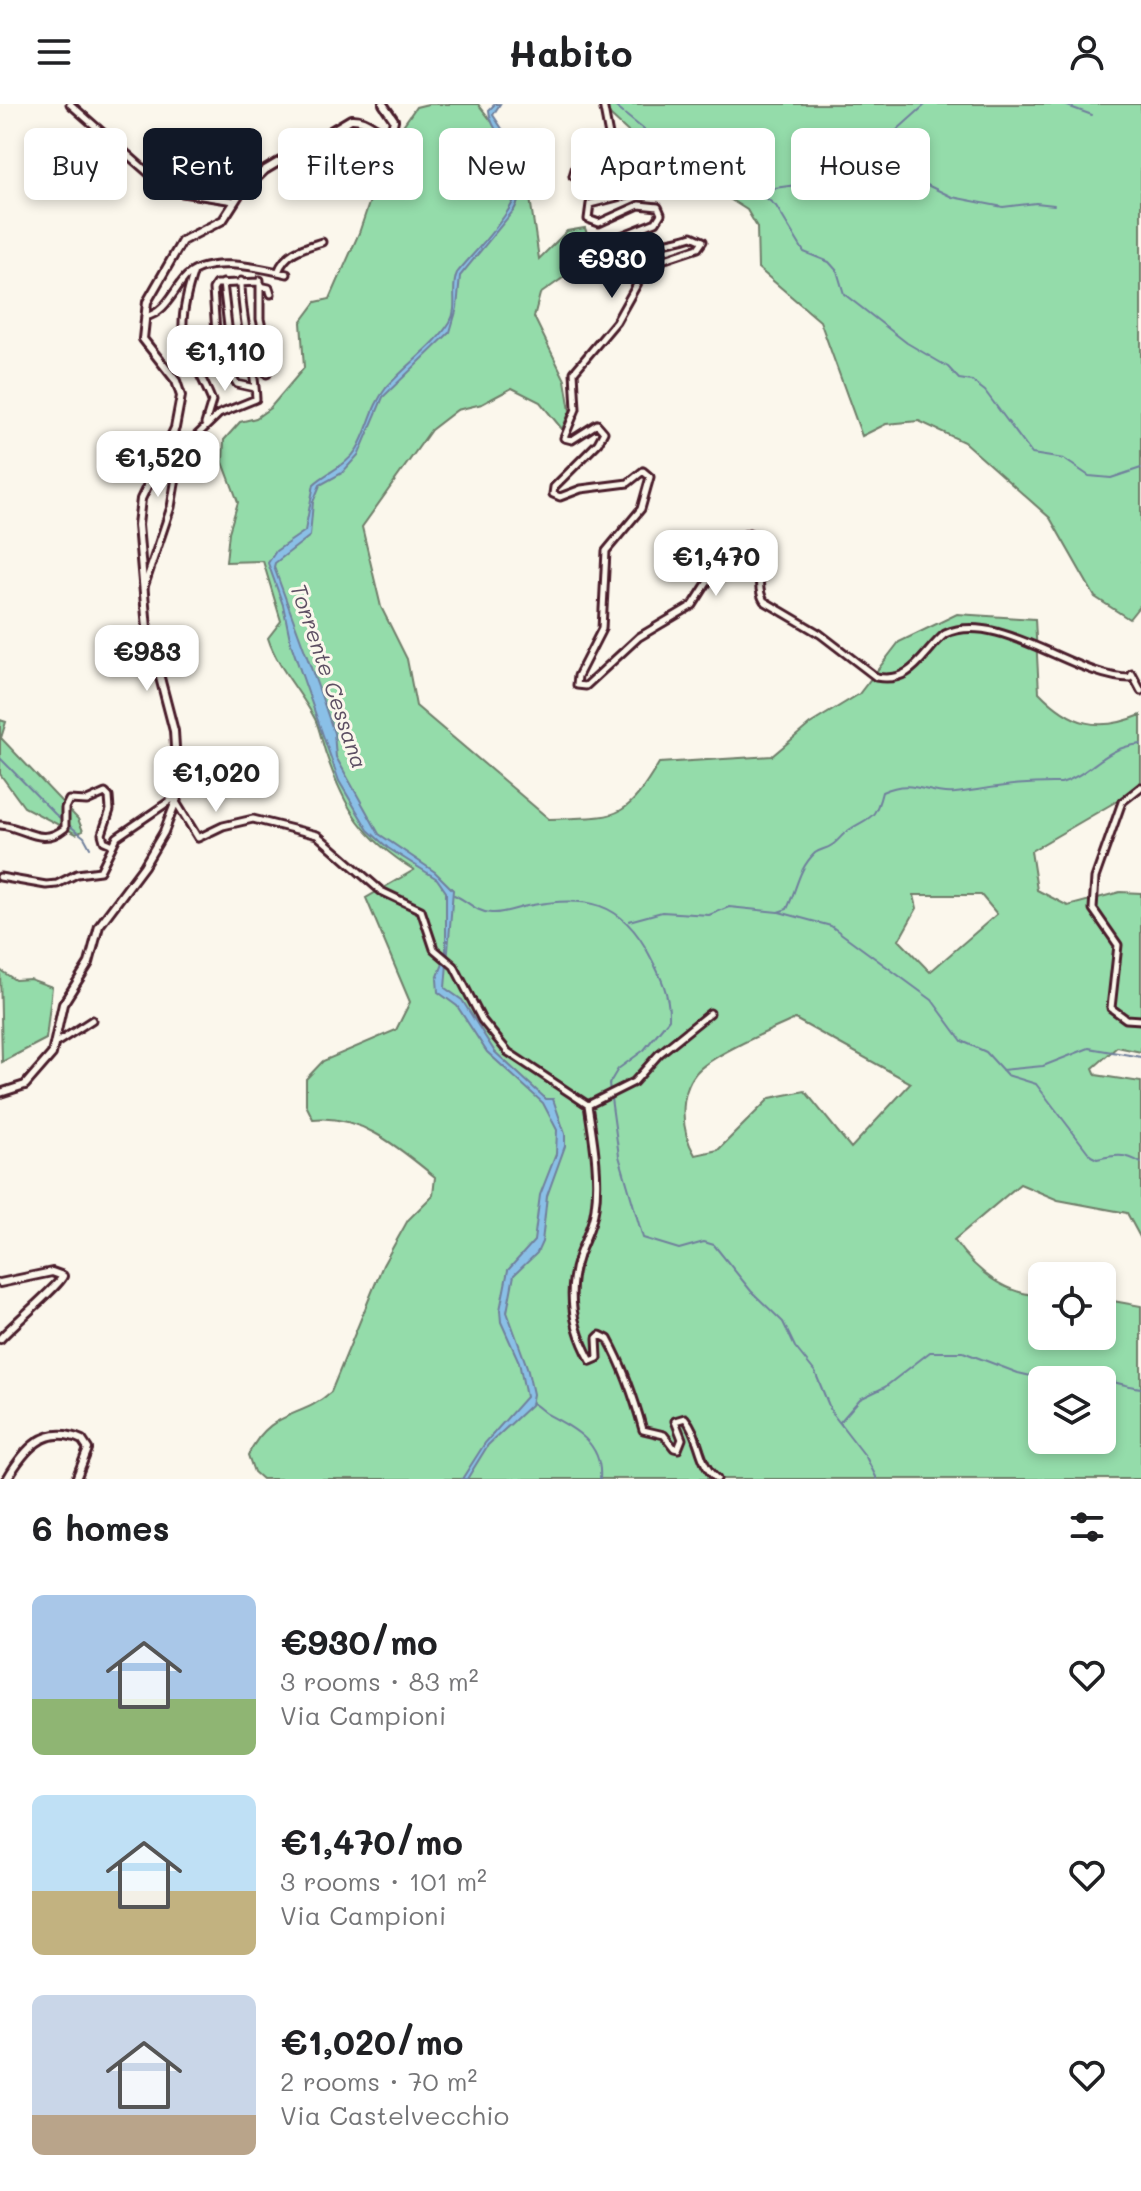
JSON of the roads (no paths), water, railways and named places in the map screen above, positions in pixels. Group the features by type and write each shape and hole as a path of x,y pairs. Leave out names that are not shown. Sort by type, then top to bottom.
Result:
{"street":[{"path":"70,104 169,191 234,201"},
{"path":"0,1093 25,1085 48,1060 58,1042 63,1004 89,963 99,926 137,878 164,832 177,799 174,731 150,645 139,509 148,479 175,428 181,396 176,381 145,345 144,317 150,296 177,247 187,237 223,220 234,201 257,175 306,149 340,123 359,119 372,123 383,133 391,133 394,120 383,104"},
{"path":"603,104 611,146 606,153 576,166 573,176 582,182 608,175 634,176 645,184 641,191 590,204 588,219 599,223 644,204 658,207 661,214 656,222 601,244 598,252 605,256 638,244 669,243 692,236 701,239 703,244 644,272 616,322 574,372 576,409 564,438 572,440 597,424 604,432 598,443 554,487 553,494 560,497 581,489 622,485 643,471 650,477 641,509 612,540 606,551 603,622 595,646 578,676 579,687 586,686 639,637 693,605 735,539 749,533 758,538 762,546 760,589 764,601 820,634 876,677 903,675 924,659 945,634 975,629 1014,639 1110,677 1130,678 1132,674 1141,691"},
{"path":"278,272 289,255 322,242"},
{"path":"144,317 159,311 186,275 194,271 232,264 287,274"},
{"path":"144,588 171,507 179,460 211,415 212,401 188,357 181,334 194,271"},
{"path":"202,430 224,410 256,399 256,378 240,308 241,281"},
{"path":"229,362 220,356 216,342 212,294 219,284 241,281 260,282 269,288 271,294"},
{"path":"260,282 260,319 269,358 267,374"},
{"path":"219,284 225,307 229,362 237,384 255,388"},
{"path":"225,307 240,308"},
{"path":"1141,787 1124,800 1118,812 1096,873 1093,909 1118,945 1111,1008 1126,1019 1141,1020"},
{"path":"0,825 12,826 35,838 47,837 65,828 65,808 69,800 87,801 105,793 108,794 110,810 102,834 104,841 111,844"},
{"path":"0,877 57,884 77,874 100,871 111,844 177,799"},
{"path":"177,799 198,838 223,826 259,819 322,838 381,891 421,910 431,943 440,957 451,964 482,1020 508,1052 588,1105 596,1154 595,1208 574,1277 571,1302 578,1334 591,1361 598,1358 597,1338 600,1335 608,1339 615,1358 630,1379 643,1430 664,1435 678,1449 682,1439 675,1421 685,1418 697,1440 705,1468 717,1479"},
{"path":"588,1105 634,1082 690,1025 710,1013"},
{"path":"58,1042 92,1020"},
{"path":"0,1283 52,1272 63,1276 59,1285 34,1303 0,1339"},
{"path":"7,1479 32,1445 40,1439 60,1435 82,1440 88,1449 76,1479"}],"water":[{"path":"500,104 493,115 502,128 495,128 489,110"},
{"path":"519,200 460,276 457,308 450,332 383,397 359,454 342,473 320,485 313,502 310,536 274,567 334,733 336,757 379,834 435,872 453,890 445,988 462,1000 495,1052 546,1099 553,1099 565,1134 565,1146 547,1196 542,1242 537,1253 514,1275 507,1312 527,1367 533,1394 531,1405 488,1445 467,1479 462,1479 485,1443 526,1397 519,1362 501,1322 500,1310 508,1270 534,1241 540,1195 556,1154 557,1130 543,1103 487,1052 457,1006 438,992 437,979 446,956 446,892 437,879 388,848 368,830 339,781 291,644 283,605 268,563 276,551 305,531 314,484 353,455 386,388 437,339 450,322 457,273 491,234 513,201"}],"waterway":[{"path":"612,104 663,145 691,157 709,160 776,206 804,252 829,262 837,271 844,294 907,343 948,367 959,379 972,381 985,391 1032,454 1064,459 1089,476 1111,478 1141,468"},
{"path":"775,188 825,181 858,165 926,104"},
{"path":"1062,104 1092,115"},
{"path":"930,186 952,197 1003,207 1036,203 1054,205"},
{"path":"629,921 662,912 709,915 729,907 778,912 787,909 809,859 870,818 882,792 903,786 955,793 1020,784 1061,783 1081,774 1117,750 1141,744"},
{"path":"0,758 55,814 84,837 90,848"},
{"path":"454,895 491,913 548,903 584,902 614,913 639,937 664,986 669,1019 644,1050 618,1069 609,1084 619,1156 643,1238 679,1249 704,1242 714,1245 751,1291 783,1322 795,1347 815,1372 832,1413 866,1457 877,1479"},
{"path":"779,912 831,926 932,1000 962,1041 986,1052 1007,1075 1036,1084 1091,1156 1097,1159 1125,1156 1141,1163"},
{"path":"1002,1070 1043,1066 1089,1048 1141,1057"},
{"path":"840,1422 860,1399 885,1387 930,1352 963,1352 1028,1375"},
{"path":"1116,1382 1141,1388"},
{"path":"532,1403 585,1439 597,1456 600,1479"}],"tunnel":[{"path":"258,377 267,374"}],"water label":[{"name":"Torrente Cessana","path":"329,676"}]}
